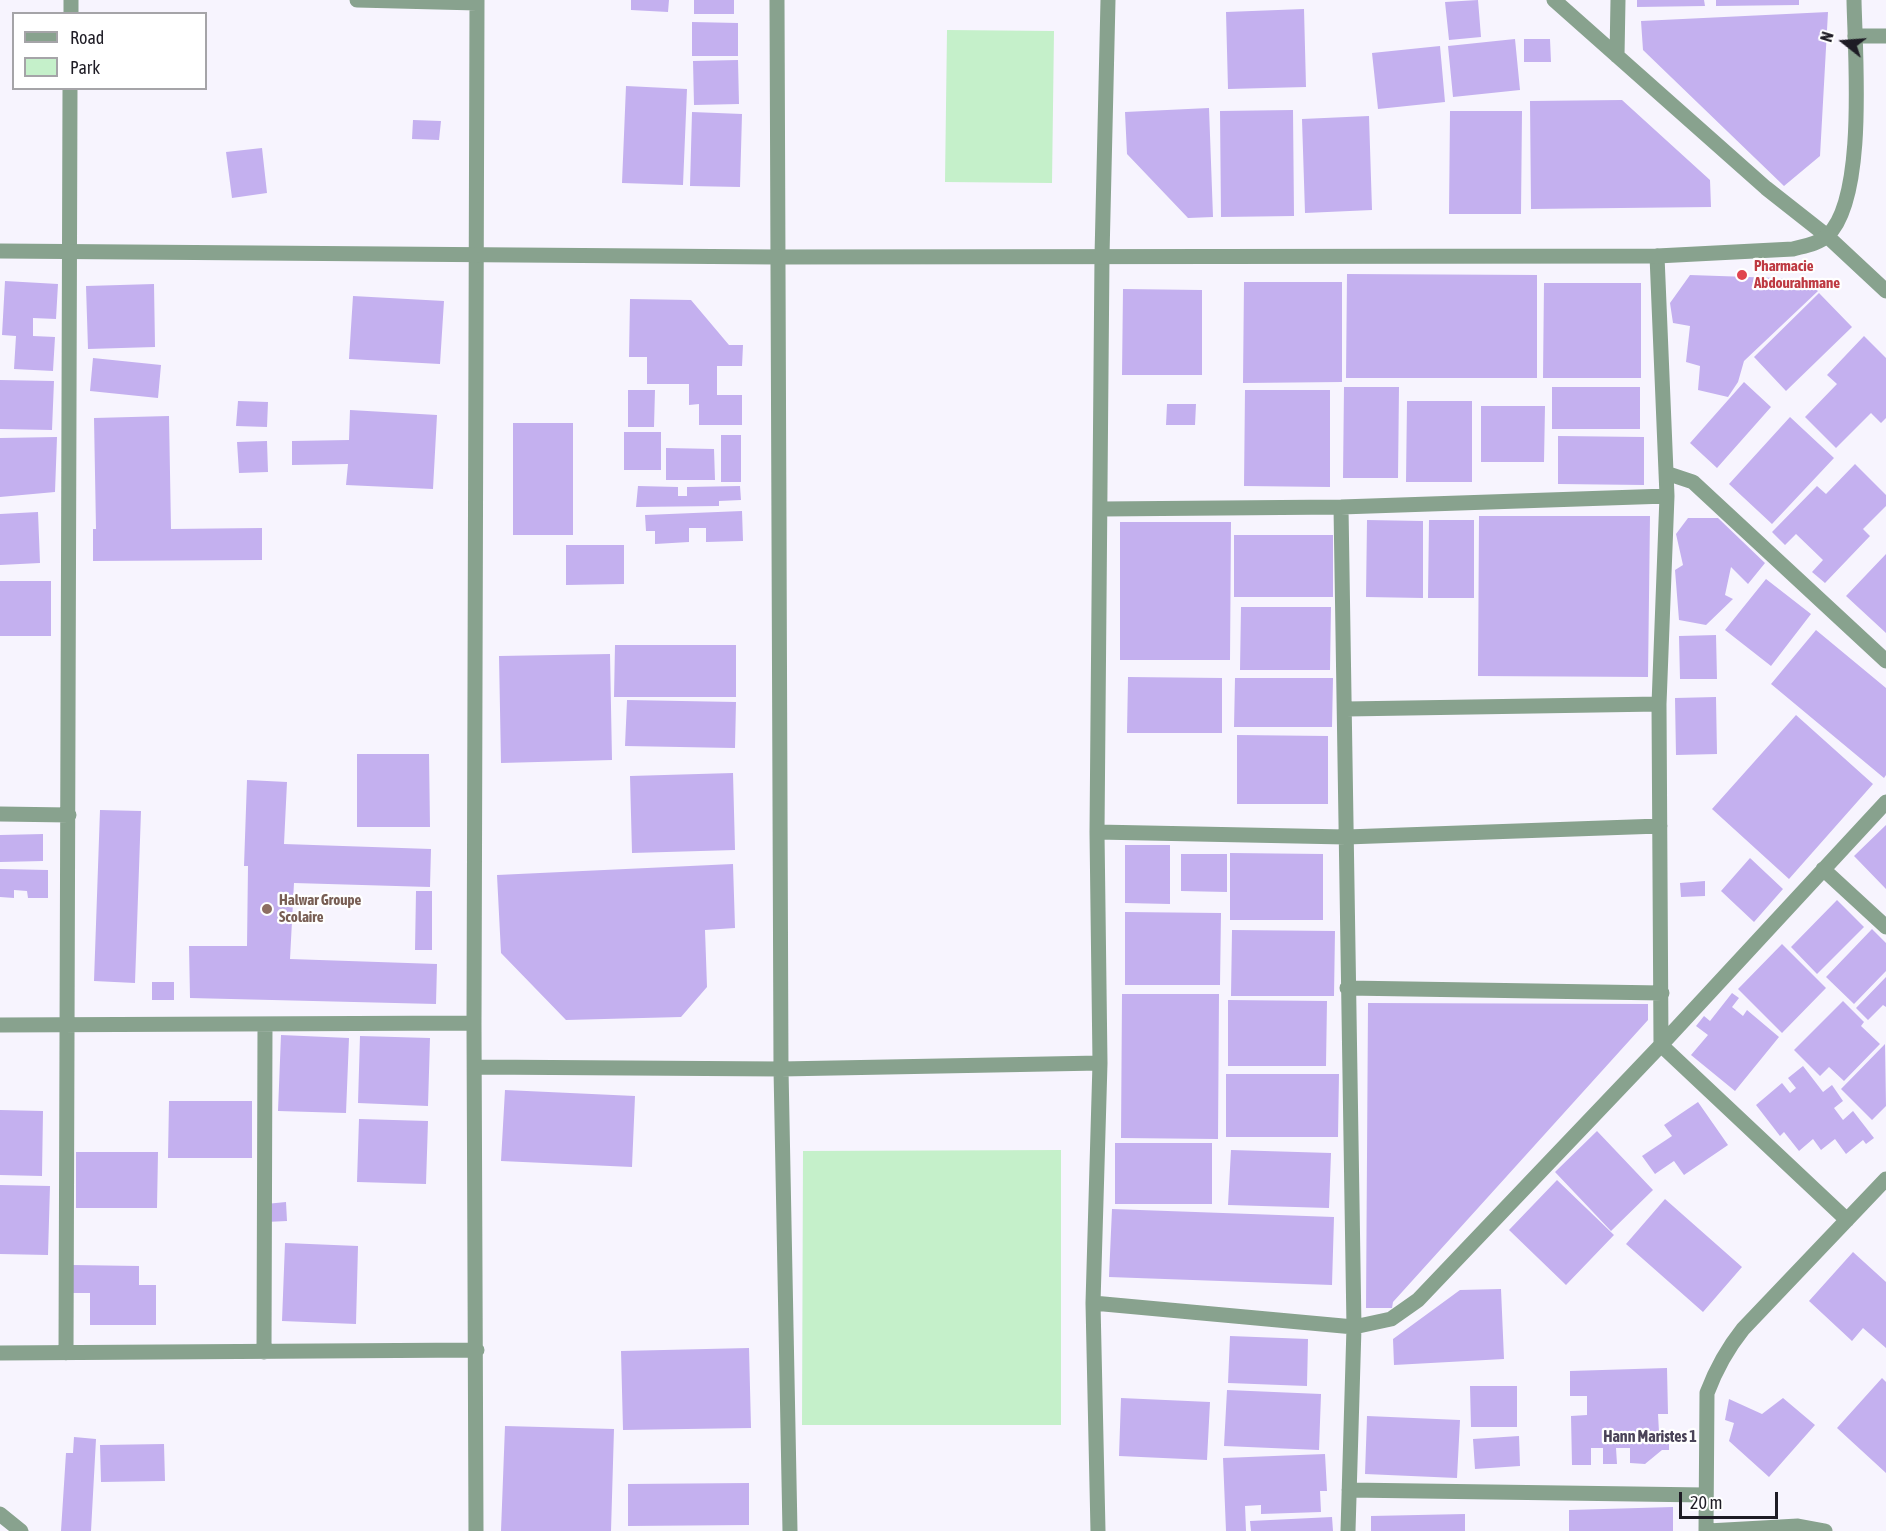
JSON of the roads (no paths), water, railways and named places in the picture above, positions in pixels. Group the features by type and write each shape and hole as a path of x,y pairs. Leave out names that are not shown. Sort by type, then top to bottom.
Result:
{"street":[{"path":"357,0 477,2 474,1023 476,1067 476,1531"},
{"path":"777,0 776,257 781,1069 790,1531"},
{"path":"1098,1531 1093,1303 1100,1063 1097,832 1102,256 1108,0"},
{"path":"1554,0 1766,188 1827,236 1886,291"},
{"path":"1617,56 1618,0"},
{"path":"0,251 776,257 1657,256 1793,249 1810,245 1827,236 1840,216 1850,190 1855,145 1854,0"},
{"path":"1855,36 1886,36"},
{"path":"66,1353 69,1025 70,90"},
{"path":"1657,256 1666,473 1659,704 1661,1044 1847,1220"},
{"path":"1666,473 1693,482 1886,660"},
{"path":"1101,509 1341,507 1666,496"},
{"path":"1341,507 1354,1327 1348,1531"},
{"path":"1346,709 1659,704"},
{"path":"1093,1303 1354,1327 1391,1319 1418,1300 1886,802"},
{"path":"0,814 69,814"},
{"path":"1097,832 1346,837 1660,826"},
{"path":"1823,869 1886,927"},
{"path":"1347,988 1662,993"},
{"path":"0,1025 474,1023"},
{"path":"264,1352 265,1024"},
{"path":"476,1067 781,1069 1100,1063"},
{"path":"1825,1531 1798,1526 1707,1531 1705,1495 1707,1393 1714,1373 1743,1329 1886,1179"},
{"path":"0,1353 477,1350"},
{"path":"1349,1490 1705,1495"},
{"path":"0,1514 21,1531"}],"place":[{"name":"Pharmacie Abdourahmane","path":"1742,275"},
{"name":"Halwar Groupe Scolaire","path":"267,909"}],"district":[{"name":"Hann Maristes 1","path":"1650,1437"}]}
